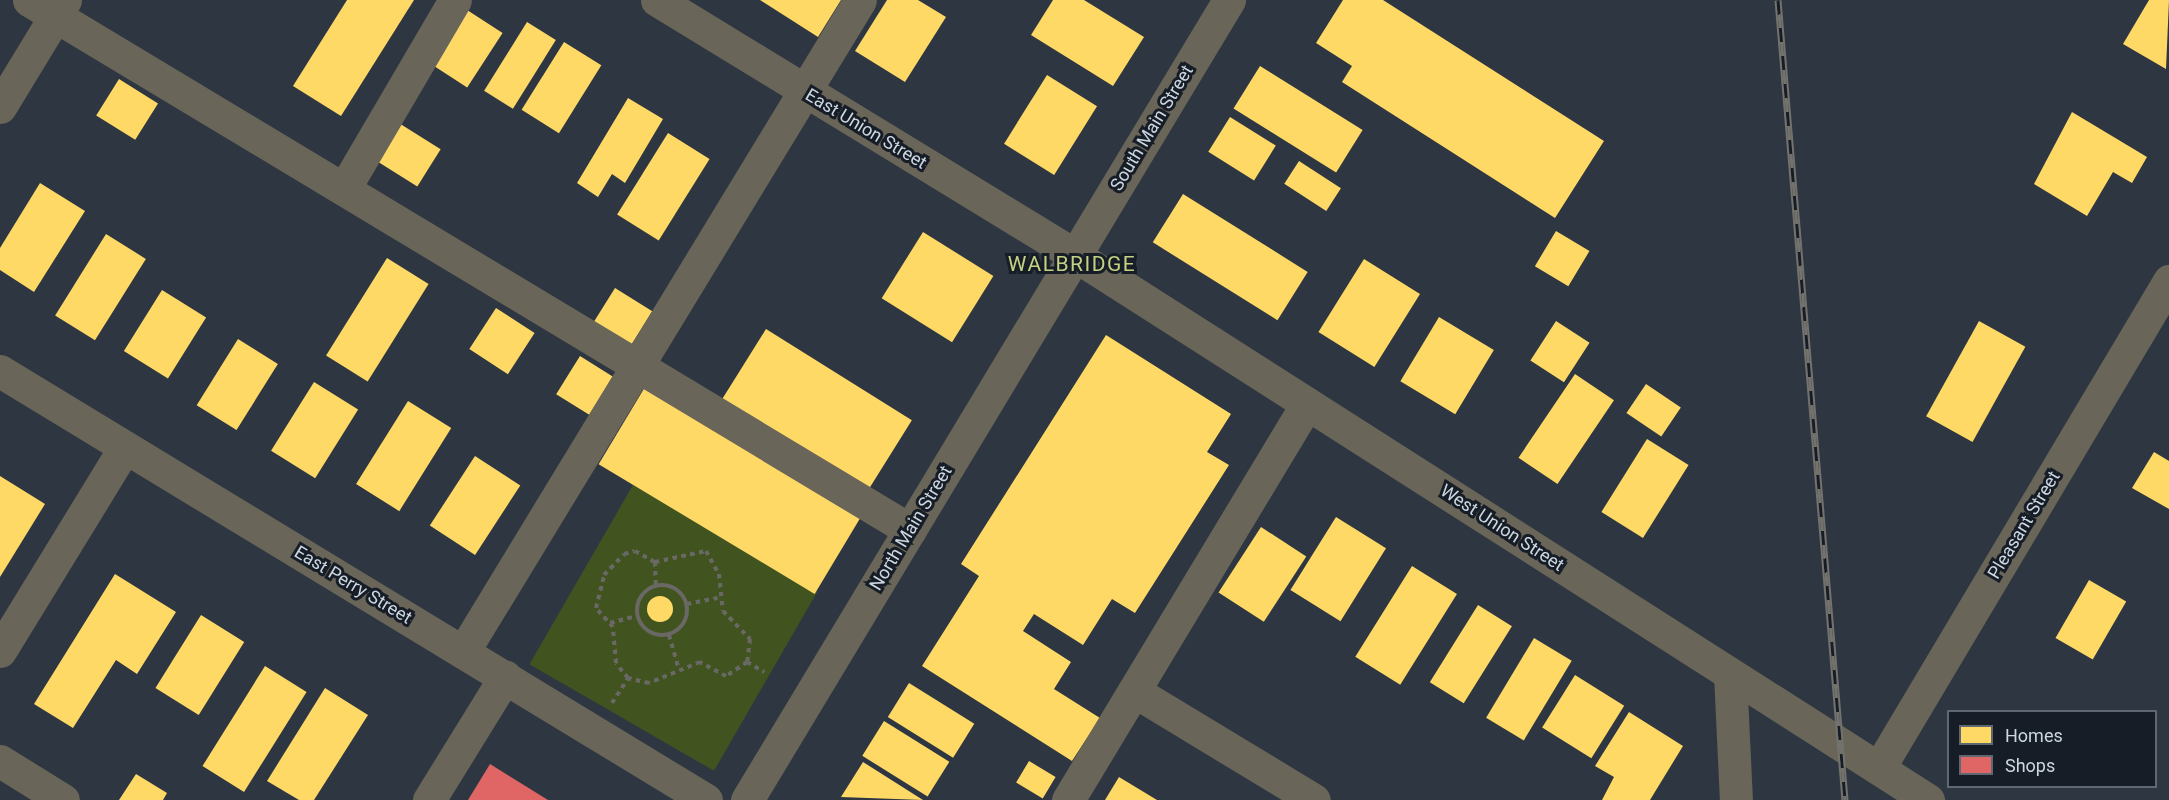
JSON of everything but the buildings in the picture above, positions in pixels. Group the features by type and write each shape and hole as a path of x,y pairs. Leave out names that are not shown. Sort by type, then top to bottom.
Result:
{"street":[{"path":"344,189 455,0"},
{"name":"East Union Street","path":"657,0 804,92 1076,256"},
{"path":"463,652 860,0"},
{"name":"South Main Street","path":"1076,256 1229,0"},
{"path":"0,107 50,5 344,189 910,530"},
{"name":"West Union Street","path":"1076,256 1928,800"},
{"name":"North Main Street","path":"747,800 1076,256"},
{"name":"Pleasant Street","path":"1878,768 2169,281"},
{"name":"East Perry Street","path":"0,371 706,800"},
{"path":"1068,800 1307,404"},
{"path":"0,651 125,447"},
{"path":"1730,674 1736,800"},
{"path":"429,800 505,677"},
{"path":"1134,691 1314,800"},
{"path":"0,761 63,800"}],"path":[{"path":"635,551 655,562 706,551 719,574 717,598 723,611 747,630 747,662 726,676 700,663 678,667 666,679 649,683 628,678 616,663 610,623 596,608 604,575 624,554 635,551"},
{"path":"655,562 656,586"},
{"path":"656,586 677,590 687,604 682,627 669,635 652,634 638,616 640,599 656,586"},
{"path":"687,604 717,598"},
{"path":"610,623 638,616"},
{"path":"669,635 678,667"},
{"path":"747,662 764,672"},
{"path":"606,711 628,678"}],"green space":[{"path":"633,485 817,592 714,771 530,664"}],"railway":[{"path":"1778,0 1845,800"}],"district":[{"name":"WALBRIDGE","path":"1072,264"}]}
